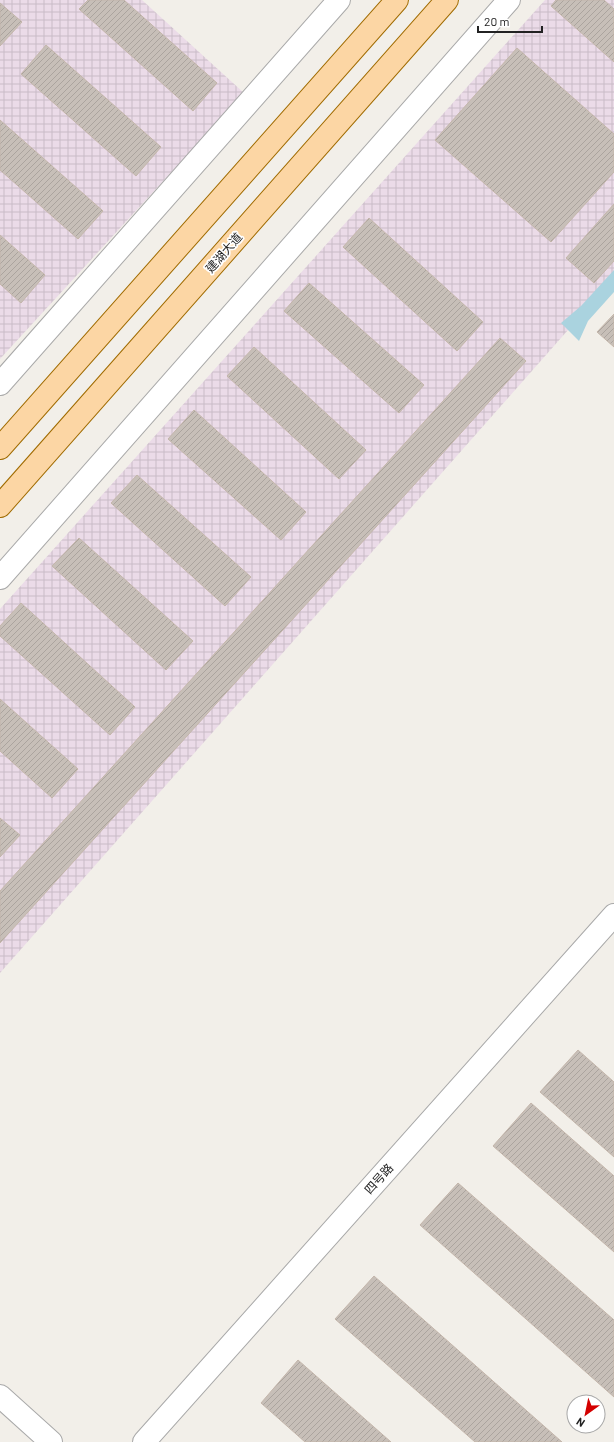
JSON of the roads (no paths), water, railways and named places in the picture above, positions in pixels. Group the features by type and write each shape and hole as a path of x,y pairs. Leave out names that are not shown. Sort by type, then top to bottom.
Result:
{"main road":[{"path":"0,448 397,0"},
{"name":"建湖大道","path":"0,506 447,0"}],"street":[{"path":"0,384 339,0"},
{"path":"0,578 508,0"},
{"name":"四号路","path":"144,1442 614,916"},
{"path":"0,1396 51,1442"}],"water":[{"path":"614,270 614,292 588,321 579,341 561,323 581,306"}]}
